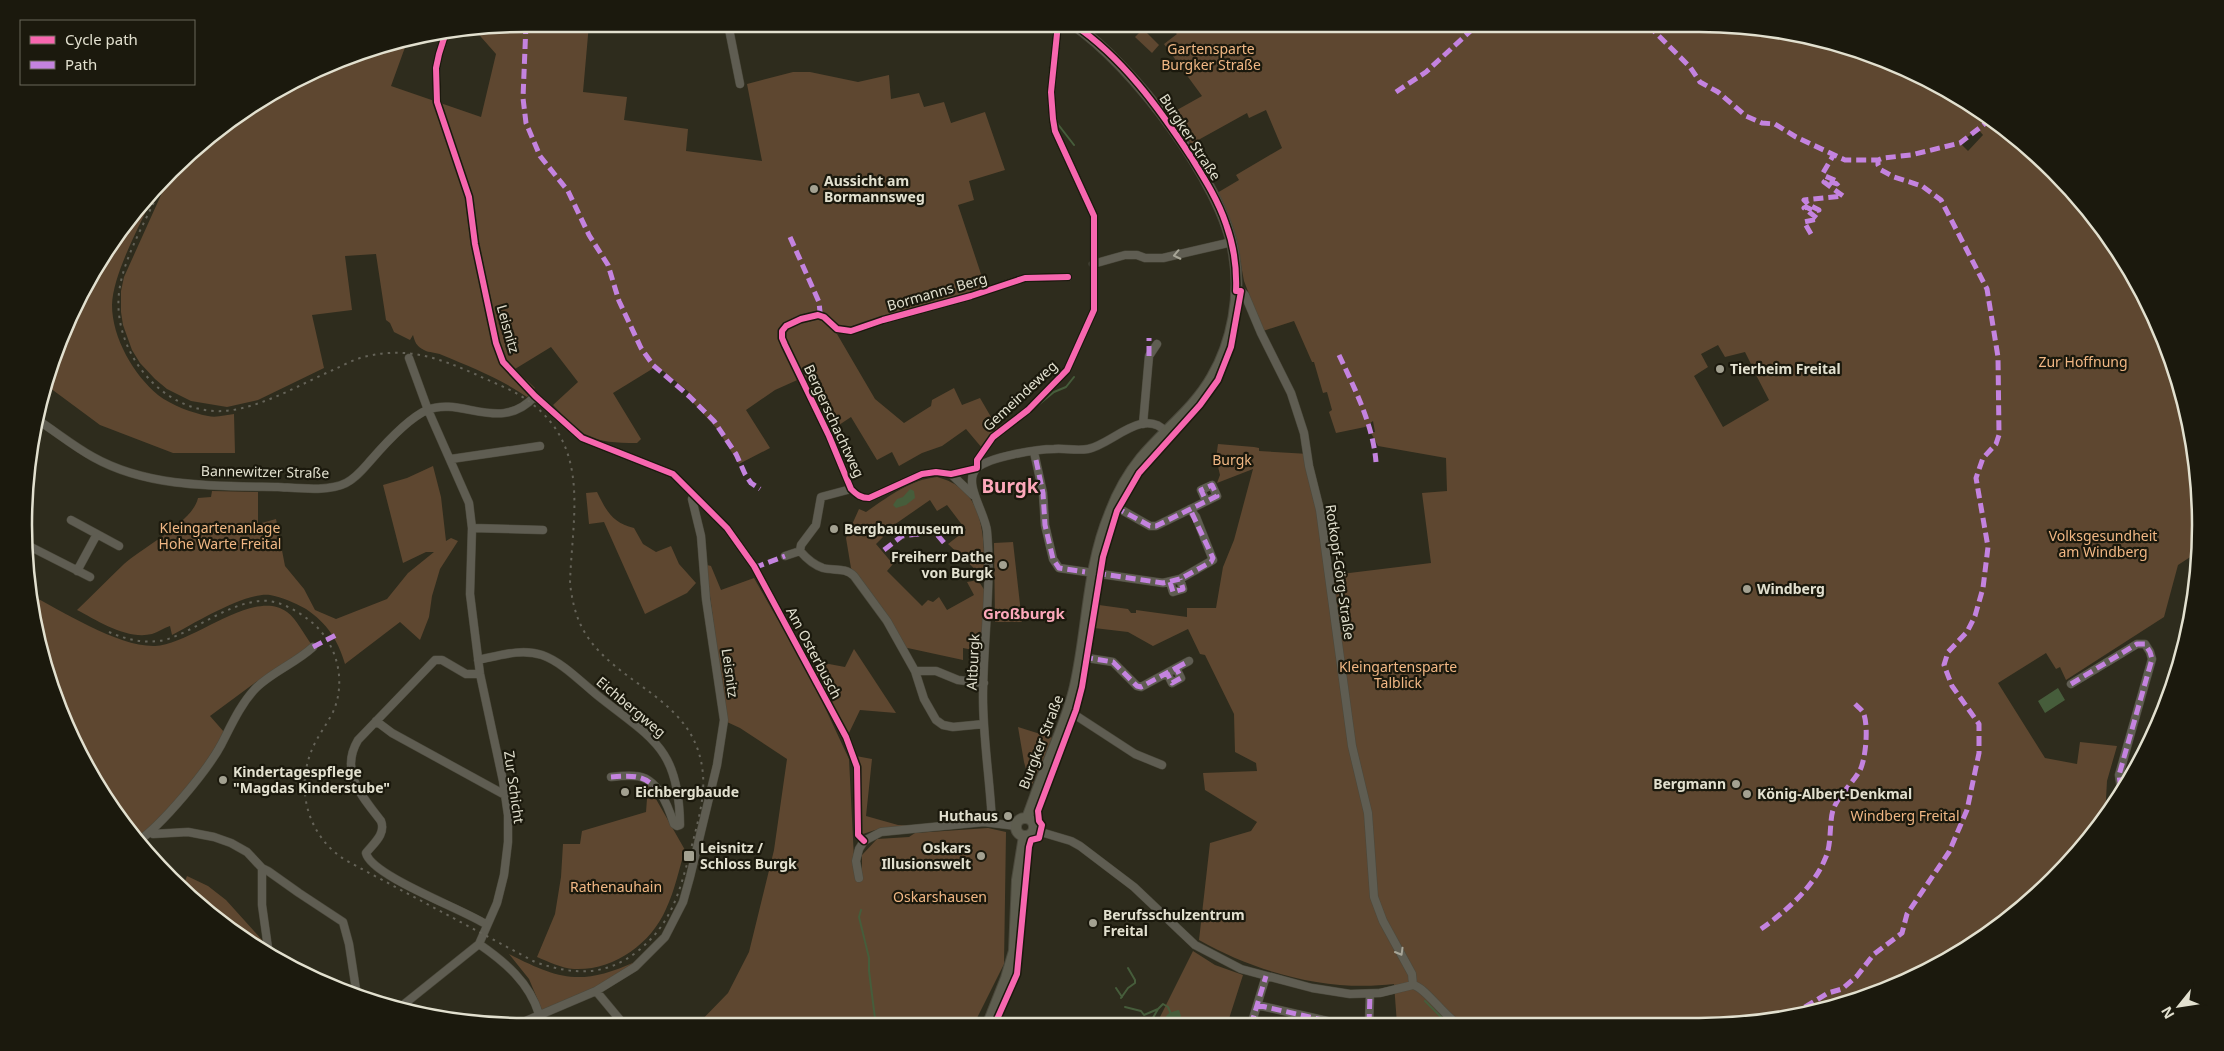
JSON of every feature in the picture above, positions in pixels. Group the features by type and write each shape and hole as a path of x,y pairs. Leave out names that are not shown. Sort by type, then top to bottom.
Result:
{"main road":[{"name":"Burgker Straße","path":"1028,818 1069,711 1080,657 1093,573 1101,537 1113,505 1140,459 1199,397 1218,365 1232,326 1236,291 1232,242 1222,213 1209,187 1148,95 1115,60 1083,32"},
{"path":"1028,818 1033,822 1034,830 1030,835 1024,836 1019,833 1016,826 1019,820 1028,818"},
{"path":"991,1018 1014,951 1017,880 1024,836"}],"street":[{"path":"730,32 740,84"},
{"name":"Gemeindeweg","path":"977,468 976,460 994,437 1028,410 1053,386 1071,364 1094,310 1094,216 1055,131 1053,119 1051,92 1057,32"},
{"name":"Leisnitz","path":"444,40 436,68 437,102 469,197 475,244 499,353 508,368 535,396 582,438 669,471 694,496 692,499 701,536 706,599 724,720 722,739 690,877 683,902 672,927 653,951 635,966 596,991 531,1018"},
{"path":"1093,264 1125,255 1158,258 1232,242"},
{"name":"Bormanns Berg","path":"818,315 824,317 837,329 851,331 889,318 978,294 1025,278 1068,277"},
{"name":"Rotkopf-Görg-Straße","path":"1236,291 1241,291 1246,295 1261,334 1292,395 1304,433 1309,466 1320,510 1352,746 1368,813 1372,882 1376,904 1412,974 1413,985"},
{"name":"Bergerschachtweg","path":"818,315 801,319 786,326 782,331 782,338 829,436 851,490 862,498 869,498 922,474 936,472 951,474 977,468"},
{"path":"1143,424 1149,356 1157,344"},
{"name":"Zur Schicht","path":"405,1004 479,944 499,894 506,859 508,815 478,660 470,594 472,528 469,503 428,410 409,358"},
{"path":"428,410 444,407 485,412 508,412 522,408 535,396"},
{"name":"Bannewitzer Straße","path":"43,424 93,458 136,475 172,482 317,488 344,484 356,477 387,444 428,410"},
{"path":"977,468 993,460 1034,452 1055,449 1089,449 1124,431 1143,424 1160,425 1166,432"},
{"path":"450,459 540,446"},
{"path":"1034,452 1043,494 1043,518 1056,565 1060,568 1158,583 1180,579 1212,560 1196,517 1190,509"},
{"name":"Altburgk","path":"977,468 972,475 971,484 984,517 989,566 984,724 992,822"},
{"path":"951,474 974,495"},
{"path":"851,490 820,497 816,525 801,545 800,551 805,557 823,568 849,571 854,576 887,621 915,671 924,699 936,720 943,725 957,728 984,724"},
{"name":"Am Osterbusch","path":"694,496 727,528 754,566 846,737 857,767 858,835 864,842"},
{"path":"1113,505 1150,526 1156,526 1206,500"},
{"path":"71,520 119,546"},
{"path":"472,528 544,530"},
{"path":"77,571 97,534"},
{"path":"33,549 90,577"},
{"path":"785,556 800,551"},
{"path":"2071,684 2137,644 2145,644 2150,652 2152,659 2119,775 2120,780"},
{"path":"144,837 151,832 211,761 255,689 298,660 313,647"},
{"name":"Eichbergweg","path":"478,660 510,653 526,652 542,655 564,669 646,733 661,748 671,767 678,790 680,825 674,824 664,798 649,781 636,776 611,776"},
{"path":"1080,657 1113,662 1137,686 1141,687 1167,673 1172,683 1181,678 1176,668 1189,661"},
{"path":"480,674 466,674 442,660 435,660 358,740 350,755 350,763 357,787 382,821 384,827 382,833 366,852 367,857 386,873 487,925"},
{"path":"915,671 936,671 958,680 984,683"},
{"path":"1069,711 1136,754 1162,765"},
{"path":"376,721 392,733 505,795"},
{"path":"859,878 856,861 864,842 880,832 992,822 1016,826"},
{"path":"1034,830 1071,841 1106,864 1134,887 1184,937 1202,950 1241,968 1332,992 1370,994 1413,985 1422,990 1440,1010 1450,1018"},
{"path":"151,832 153,834 188,832 225,840 248,852 262,868 268,870 344,922 355,988"},
{"path":"262,868 262,905 268,945"},
{"path":"479,944 515,972 532,996 539,1014"},
{"path":"1253,1018 1266,976"},
{"path":"596,991 618,1018"},
{"path":"1369,1018 1370,994"},
{"path":"1257,1005 1314,1018"}],"green space":[{"path":"526,32 588,32 583,92 627,97 624,120 688,129 686,151 762,161 747,84 793,72 810,72 858,82 889,75 891,99 919,93 924,107 944,102 951,123 985,112 1005,170 969,181 974,200 958,205 986,289 885,316 837,334 875,399 904,423 931,406 932,400 954,388 962,405 980,398 998,429 982,448 966,429 942,446 922,453 899,466 892,452 877,460 851,417 839,425 829,408 821,412 804,377 775,390 746,410 770,448 739,464 718,430 687,396 689,392 657,366 613,393 641,439 637,443 599,440 581,432 553,405 578,382 551,347 515,369 535,388 527,397 486,374 440,354 424,350 416,344 413,335 410,340 394,332 390,323 386,320 376,254 345,256 352,310 312,315 324,368 258,400 227,407 191,401 167,389 140,363 132,350 123,325 121,291 124,277 162,193 200,155 225,134 307,83 367,59 405,47 391,86 481,117 496,54 480,35"},
{"path":"1140,32 1146,32 1159,45 1152,53 1135,37"},
{"path":"1175,32 1699,32 1763,37 1826,49 1887,70 1917,83 1999,134 2024,155 2069,200 2090,225 2141,307 2154,337 2175,398 2182,429 2190,493 2192,526 2190,557 2178,565 2164,617 2066,680 2060,667 2056,669 2046,653 1998,683 2045,758 2077,764 2080,742 2117,746 2107,781 2106,802 2090,826 2069,851 2024,896 1999,917 1917,968 1887,981 1826,1002 1763,1014 1699,1018 1397,1018 1394,984 1344,985 1294,977 1269,971 1245,962 1199,940 1210,843 1251,831 1257,822 1205,790 1203,773 1257,771 1256,763 1235,752 1234,714 1205,655 1200,654 1188,629 1153,646 1128,632 1094,628 1099,605 1128,609 1131,613 1136,613 1136,610 1187,617 1187,608 1216,608 1223,567 1234,540 1253,469 1217,483 1220,475 1216,458 1218,444 1254,447 1259,448 1259,451 1309,454 1325,520 1333,575 1431,563 1422,493 1447,491 1446,458 1378,446 1371,433 1375,432 1373,421 1365,427 1336,433 1329,412 1332,410 1327,392 1323,393 1314,362 1312,362 1294,321 1263,331 1244,281 1236,238 1217,193 1239,180 1236,175 1282,148 1266,110 1249,118 1247,113 1191,144 1168,115 1202,96 1164,44 1177,34","holes":["1978,129 1983,135 1968,151 1960,143","1718,345 1725,357 1745,352 1753,368 1755,367 1758,372 1755,373 1769,400 1723,427 1694,376 1708,367 1701,354"]},
{"path":"147,209 124,260 114,291 113,318 120,343 141,377 163,399 202,415 214,417 234,414 235,453 173,453 100,425 52,389 70,337 83,307 116,252"},
{"name":"Kleingartenanlage Hohe Warte Freital","path":"433,466 441,497 446,541 451,538 458,541 440,569 432,596 429,617 420,640 400,622 345,664 339,647 331,633 320,620 306,609 270,595 260,595 234,603 172,635 170,626 152,634 142,635 123,632 77,610 132,557 166,534 187,516 198,498 211,497 212,491 258,492 258,524 276,519 285,566 304,589 315,610 336,619 387,599 408,573 434,552 426,552 403,563 383,485 407,478"},
{"path":"937,477 952,483 964,491 978,512 983,539 985,569 977,571 948,544 966,530 947,505 937,511 930,500 881,534 883,537 876,544 893,564 887,571 922,606 928,600 933,602 939,597 947,610 974,595 967,582 978,580 985,591 983,652 963,648 963,660 903,647 851,568 846,538 859,509 866,512 908,485"},
{"path":"597,492 603,505 611,515 620,523 634,528 643,544 656,552 671,546 679,564 696,583 687,593 645,614 604,522 589,524 586,493"},
{"path":"1013,542 1022,622 995,622 994,543"},
{"name":"Oskarshausen","path":"707,565 711,566 721,590 754,578 806,669 829,664 845,667 854,649 896,713 860,710 848,735 820,697 849,759 855,878 862,878 862,855 877,839 909,837 915,833 988,828 1006,832 1004,964 977,1018 704,1018 728,993 749,952 774,850 787,759 740,728 727,722"},
{"path":"38,599 90,627 124,641 155,646 186,637 240,612 257,607 273,606 291,615 312,645 291,663 256,682 210,716 224,732 195,776 161,816 141,835 116,799 83,744 70,714 49,653"},
{"path":"1018,727 1053,738 1031,787 1024,762"},
{"path":"856,756 872,759 866,816 898,825 929,825 875,830 863,834 859,831"},
{"name":"Rathenauhain","path":"648,785 685,850 672,894 659,922 641,944 629,953 603,965 574,969 537,957 555,914 561,877 563,844 580,844 582,831 646,812"},
{"path":"187,876 208,886 226,900 262,941 225,917 185,882"},
{"path":"1193,951 1215,965 1243,975 1229,1018 1160,1018"},
{"path":"509,954 543,970 571,977 600,975 635,962 595,988 542,1010 529,979"}],"shaded area":[{"path":"910,489 914,491 915,498 906,505 896,508 893,505 897,499 903,497"},
{"path":"2058,688 2065,700 2045,713 2038,701"},
{"path":"1179,1010 1180,1018 1165,1018 1171,1012"}],"waterway":[{"path":"1057,123 1074,145"},
{"path":"1038,405 1054,392 1066,387 1074,377"},
{"path":"861,910 859,917 869,958 875,1018"},
{"path":"1121,998 1128,988 1135,983 1128,968"},
{"path":"1116,988 1122,997"},
{"path":"1425,1001 1442,1018"},
{"path":"1125,1007 1141,1011 1144,1015 1158,1009 1163,1004 1168,1007 1171,1014"},
{"path":"1153,1018 1158,1009"}],"railway":[{"path":"109,632 136,640 150,642 165,640 235,607 260,601 280,603 309,620 327,639 333,650 339,675 339,688 333,712 311,752 306,768 306,799 309,814 315,828 334,852 347,861 535,962 576,971 588,971 613,966 638,951 650,940 673,906 686,868 701,805 703,775 698,749 687,728 672,711 617,668 600,652 585,633 579,621 573,603 570,583 574,486 570,463 563,441 550,421 525,398 511,390 449,363 423,356 397,353 359,358 284,393 246,407 233,410 208,410 185,404 164,392 146,376 133,356 123,334 119,310 120,286 123,273 155,200"}],"marked path":[{"path":"526,32 523,98 526,123 540,156 568,191 589,235 608,265 619,301 641,348 653,365 714,421 736,454 751,483 760,489"},
{"path":"1396,92 1426,72 1469,32"},
{"path":"1655,32 1690,67 1700,82 1718,92 1746,116 1762,123 1775,124 1796,137 1845,160 1878,160 1911,155 1960,143 1984,124"},
{"path":"1811,234 1804,222 1818,219 1804,208 1806,207 1814,211 1819,210 1804,200 1843,196 1824,182 1826,180 1837,184 1839,182 1825,176 1823,173 1834,154"},
{"path":"1806,1007 1828,993 1842,989 1857,976 1874,954 1902,933 1907,914 1949,852 1967,810 1979,753 1979,724 1952,686 1944,665 1948,652 1967,632 1975,616 1983,588 1988,547 1976,478 1983,458 1996,444 1999,435 1998,357 1987,289 1941,200 1922,186 1894,177 1881,170 1878,160"},
{"path":"790,237 819,302 820,312 818,315"},
{"path":"1149,338 1149,356"},
{"path":"1339,355 1367,421 1376,462"},
{"path":"1036,460 1043,493 1045,525 1053,559 1059,568 1085,572"},
{"path":"1115,507 1150,526 1156,526 1217,496 1212,485 1201,490 1206,501"},
{"path":"1096,573 1163,583 1180,579 1211,562 1213,558 1190,509"},
{"path":"884,550 902,536 935,532 945,544"},
{"path":"754,566 759,566 785,556"},
{"path":"1170,582 1173,592 1183,589 1180,579"},
{"path":"313,647 336,635"},
{"path":"2071,684 2137,644 2145,644 2150,652 2152,659 2119,775 2120,780"},
{"path":"1083,657 1113,662 1137,686 1141,687 1176,668 1181,678 1172,683 1167,673"},
{"path":"1176,668 1189,661"},
{"path":"1761,929 1798,898 1820,870 1825,859 1829,847 1833,810 1838,800 1859,772 1865,751 1865,718 1863,712 1855,704"},
{"path":"611,777 628,776 641,778 658,790 664,798"},
{"path":"1253,1018 1266,976"},
{"path":"1369,1018 1370,994"},
{"path":"1257,1005 1314,1018"}],"cycle path":[{"path":"1057,32 1051,92 1055,131 1094,216 1094,310 1067,370 1028,410 993,437 977,460 977,468 951,474 936,472 922,474 869,498 859,496 851,489 829,436 782,338 782,331 786,326 801,319 818,315 824,317 837,329 851,331 1025,278 1068,277"},
{"path":"998,1018 1017,974 1029,847 1031,840 1039,838 1042,825 1039,821 1038,811 1076,710 1082,687 1103,557 1117,511 1139,473 1200,405 1218,380 1231,347 1241,291 1236,291 1233,249 1223,215 1191,157 1153,102 1108,52 1084,32"},
{"path":"444,40 436,68 437,102 469,197 475,244 496,343 503,362 535,396 582,438 673,474 727,528 754,566 846,737 857,767 858,835 864,841"}],"place":[{"name":"Aussicht am Bormannsweg","path":"814,189"},
{"name":"Tierheim Freital","path":"1720,369"},
{"name":"Bergbaumuseum","path":"834,529"},
{"name":"Freiherr Dathe von Burgk","path":"1003,565"},
{"name":"Windberg","path":"1747,589"},
{"name":"Kindertagespflege \"Magdas Kinderstube\"","path":"223,780"},
{"name":"Bergmann","path":"1736,784"},
{"name":"Eichbergbaude","path":"625,792"},
{"name":"König-Albert-Denkmal","path":"1747,794"},
{"name":"Huthaus","path":"1008,816"},
{"name":"Leisnitz / Schloss Burgk","path":"689,856"},
{"name":"Oskars Illusionswelt","path":"981,856"},
{"name":"Berufsschulzentrum Freital","path":"1093,923"}],"district":[{"name":"Burgk","path":"1010,486"},
{"name":"Großburgk","path":"1024,614"}],"park label":[{"name":"Gartensparte Burgker Straße","path":"1211,58"},
{"name":"Zur Hoffnung","path":"2083,362"},
{"name":"Volksgesundheit am Windberg","path":"2103,544"},
{"name":"Kleingartensparte Talblick","path":"1398,676"},
{"name":"Windberg Freital","path":"1905,816"}]}
